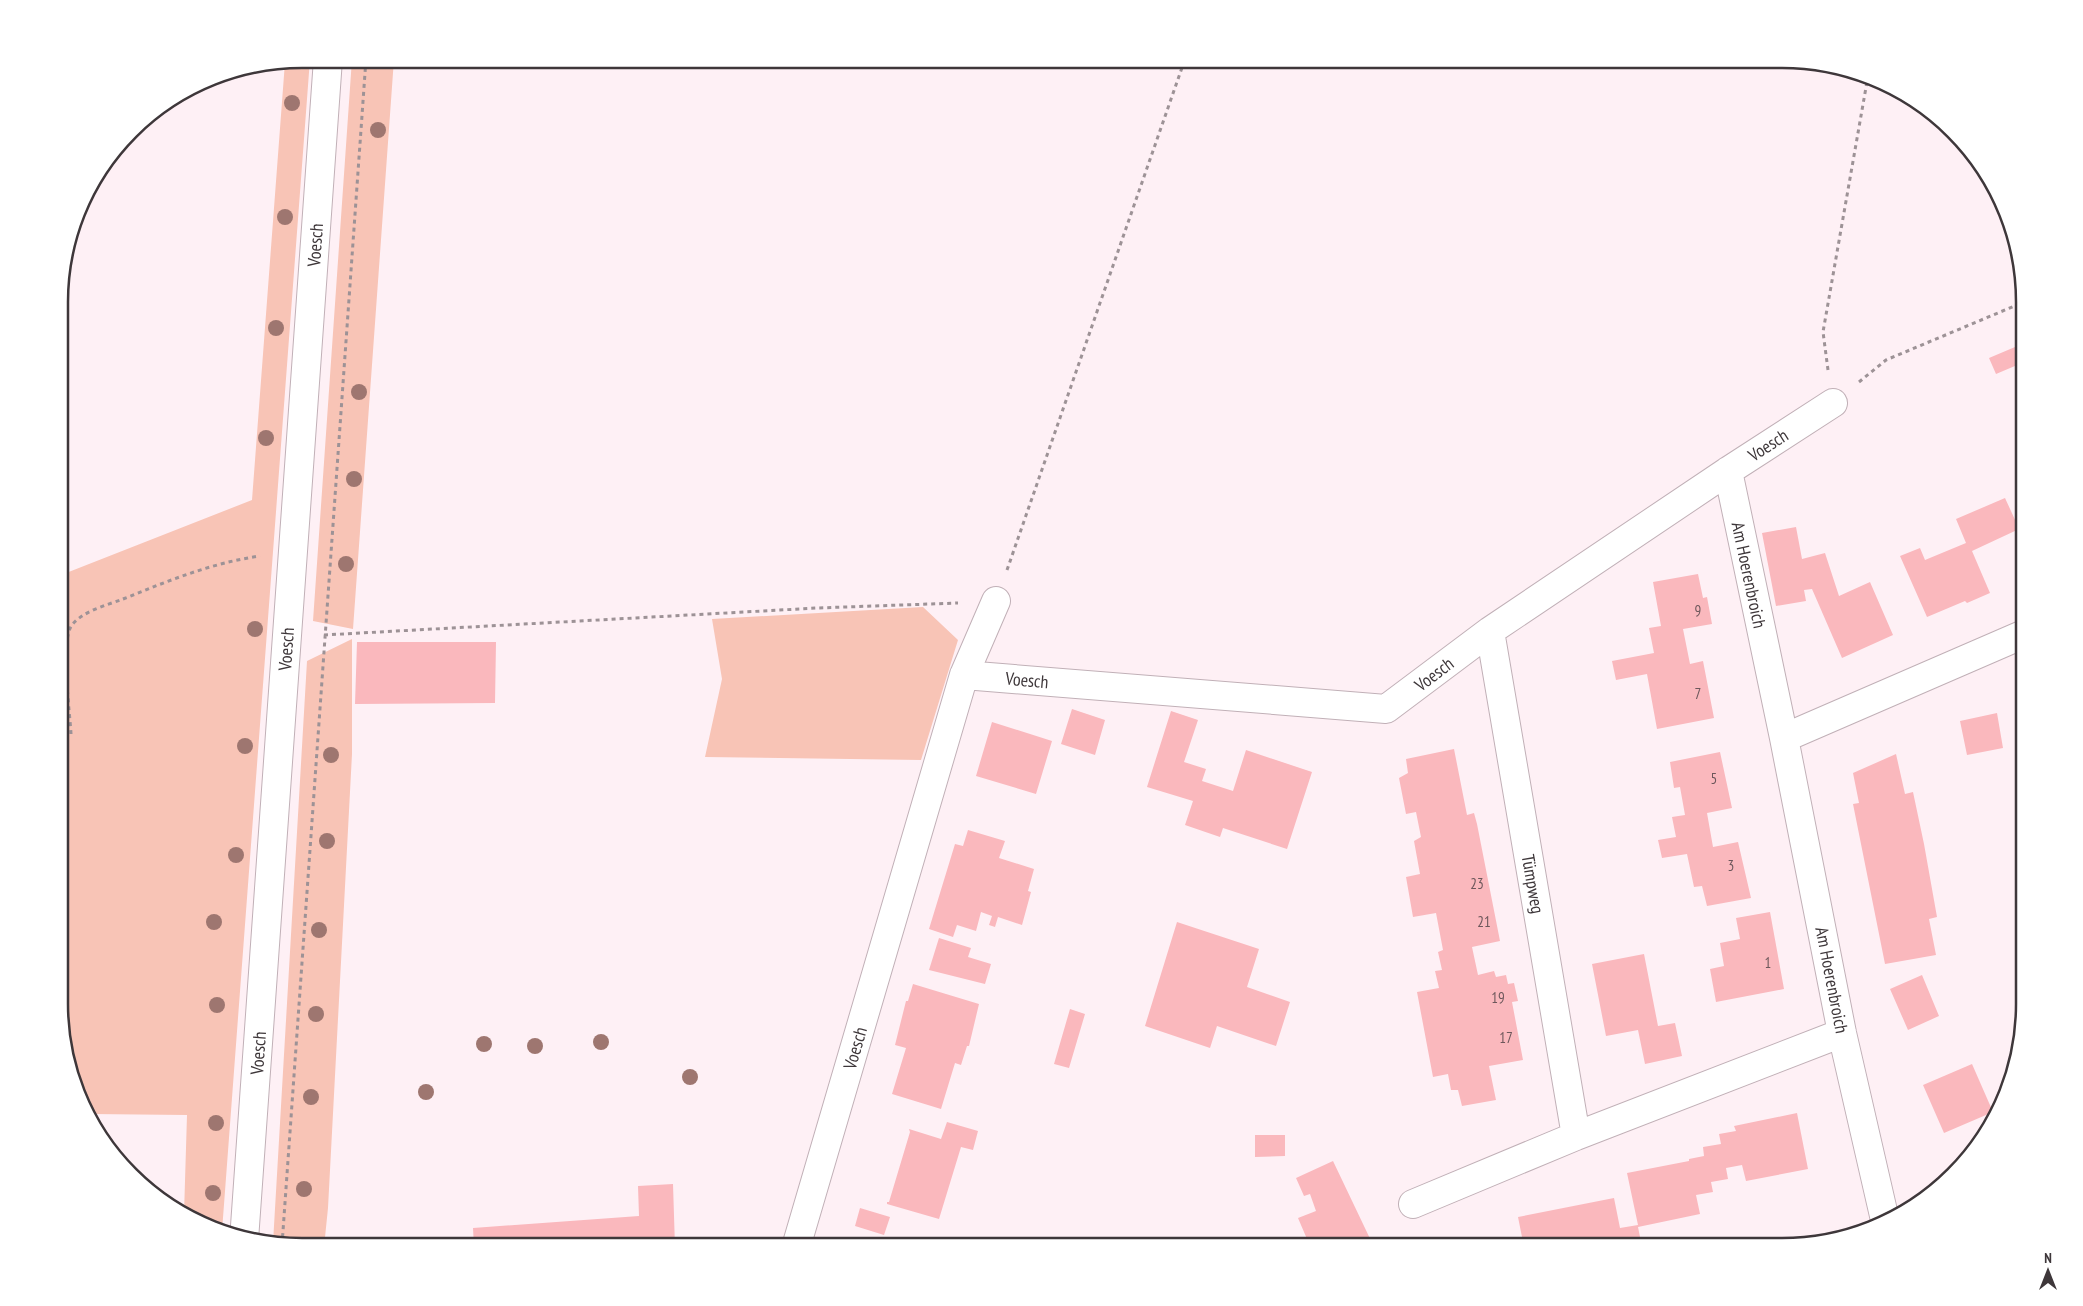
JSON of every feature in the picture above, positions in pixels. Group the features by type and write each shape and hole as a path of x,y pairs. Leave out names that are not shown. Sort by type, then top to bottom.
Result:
{"street":[{"name":"Voesch","path":"245,1232 327,68"},
{"name":"Voesch","path":"964,676 1386,709 1490,631 1833,402"},
{"name":"Am Hoerenbroich","path":"1728,471 1784,738 1842,1033 1884,1215"},
{"name":"Voesch","path":"799,1238 964,676 996,601"},
{"name":"Tümpweg","path":"1490,631 1576,1136"},
{"path":"1784,738 2016,637"},
{"path":"1413,1204 1576,1136 1842,1033"}],"path":[{"path":"283,1238 365,68"},
{"path":"324,634 818,608 996,601 1183,68"},
{"path":"1833,402 1823,332 1867,83"},
{"path":"1833,402 1886,360 2016,305"},
{"path":"68,640 72,626 90,612 194,571 232,560 293,552"},
{"path":"68,682 71,734"}],"shaded area":[{"path":"285,68 309,68 222,1225 184,1207 187,1115 95,1114 85,1094 75,1065 68,1020 68,572 252,500"},
{"path":"351,68 393,68 353,629 313,621"},
{"path":"923,607 958,640 921,760 705,757 722,679 712,619"},
{"path":"352,639 352,754 325,1238 286,1238 273,1236 307,661"}],"building":[{"path":"2015,347 2016,349 2016,366 1996,374 1989,358"},
{"path":"2005,498 2016,522 2016,530 1972,551 1990,593 1927,617 1900,556 1920,548 1925,560 1966,543 1956,519"},
{"path":"1796,527 1802,559 1825,553 1839,596 1870,582 1893,635 1842,658 1812,589 1804,590 1806,601 1776,606 1762,533"},
{"path":"1698,574 1703,598 1707,597 1712,624 1683,629 1690,664 1703,661 1714,718 1657,729 1647,674 1616,680 1612,661 1654,653 1649,628 1661,626 1653,582"},
{"path":"357,642 496,642 495,703 355,704"},
{"path":"1072,709 1105,720 1095,755 1061,744"},
{"path":"1171,711 1198,720 1184,762 1206,769 1202,781 1233,791 1246,750 1312,772 1287,849 1223,828 1220,837 1185,825 1193,801 1147,787"},
{"path":"1997,713 2003,748 1967,755 1960,721"},
{"path":"992,722 1052,741 1036,794 976,776"},
{"path":"1454,749 1467,815 1474,813 1477,824 1500,941 1472,947 1478,975 1494,971 1496,977 1506,975 1508,984 1514,983 1518,1001 1512,1002 1523,1060 1489,1066 1496,1100 1462,1106 1458,1090 1451,1090 1448,1074 1433,1077 1417,992 1439,988 1435,971 1442,970 1438,952 1443,950 1436,913 1413,917 1406,877 1420,874 1414,841 1421,837 1416,812 1406,814 1399,778 1408,773 1406,759"},
{"path":"1720,752 1732,808 1707,813 1713,847 1738,842 1751,898 1707,906 1702,886 1694,887 1687,854 1662,858 1658,840 1676,837 1672,817 1685,815 1680,787 1674,788 1670,762"},
{"path":"1896,754 1905,794 1913,792 1924,844 1937,917 1929,919 1936,955 1885,964 1853,804 1859,803 1853,773"},
{"path":"968,830 1005,841 999,858 1034,869 1028,891 1031,892 1022,925 998,917 995,927 989,925 992,916 981,912 976,931 957,925 953,937 929,929 955,844 963,846"},
{"path":"1770,912 1784,989 1716,1002 1710,969 1724,966 1720,943 1740,939 1736,918"},
{"path":"1177,922 1259,949 1247,987 1290,1002 1276,1046 1217,1026 1210,1048 1145,1026"},
{"path":"939,938 971,948 968,957 991,964 985,984 929,970"},
{"path":"1644,954 1658,1026 1675,1023 1682,1056 1645,1064 1638,1030 1606,1036 1592,964"},
{"path":"1922,975 1939,1016 1908,1030 1890,989"},
{"path":"913,984 979,1004 969,1046 967,1046 961,1065 955,1063 941,1109 892,1094 906,1048 895,1045 906,1001 908,1001"},
{"path":"1070,1009 1085,1014 1069,1068 1054,1064"},
{"path":"1972,1064 1991,1108 1988,1114 1944,1133 1923,1085"},
{"path":"1797,1113 1808,1169 1746,1181 1742,1165 1726,1168 1728,1179 1711,1182 1713,1192 1696,1195 1700,1214 1638,1227 1640,1238 1522,1238 1518,1217 1614,1198 1620,1228 1638,1225 1627,1173 1689,1161 1689,1159 1704,1156 1703,1147 1721,1144 1719,1134 1736,1131 1734,1126"},
{"path":"947,1122 978,1131 973,1150 961,1147 939,1219 887,1204 910,1132 909,1129 941,1139"},
{"path":"1255,1135 1285,1135 1285,1156 1255,1157"},
{"path":"1333,1161 1370,1238 1307,1238 1298,1218 1316,1211 1310,1194 1304,1196 1296,1178"},
{"path":"673,1184 675,1238 474,1238 473,1228 639,1216 638,1186"},
{"path":"860,1208 890,1217 884,1235 855,1226"}]}
